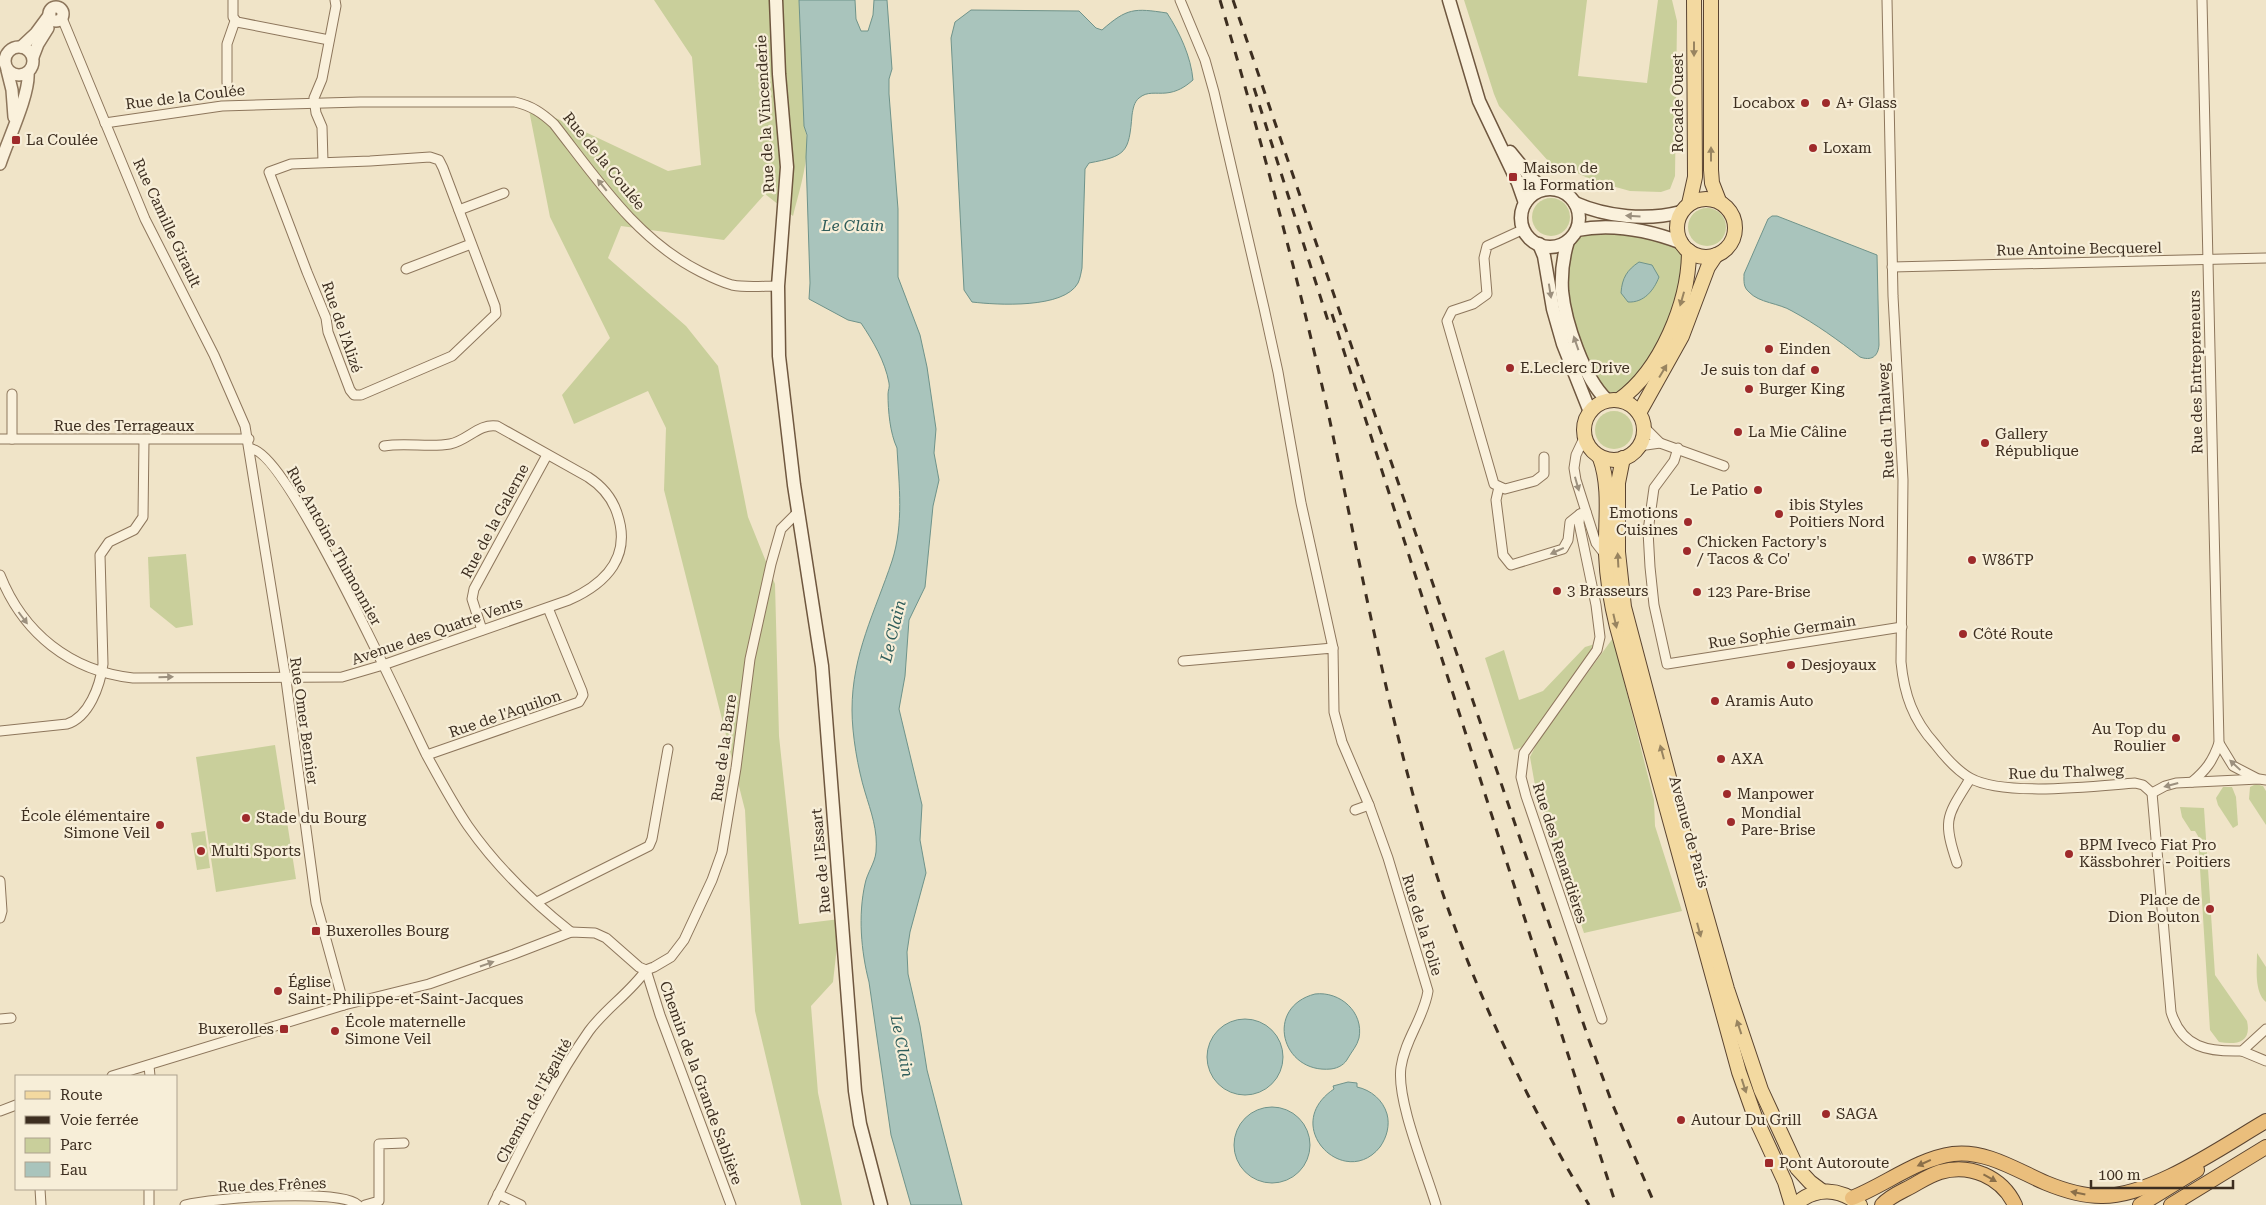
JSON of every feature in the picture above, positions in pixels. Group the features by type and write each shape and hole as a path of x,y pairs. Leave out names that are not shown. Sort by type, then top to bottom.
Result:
{"highway":[{"path":"1856,1202 1931,1160 1961,1154 1997,1161 2061,1189 2102,1196 2125,1193 2154,1183 2202,1159 2266,1121"},
{"path":"2140,1205 2266,1128"},
{"path":"2171,1205 2266,1147"},
{"path":"2187,1205 2266,1156"},
{"path":"1882,1205 1890,1198 1939,1173 1961,1169 1984,1174 1993,1179 2007,1190 2015,1205"}],"main road":[{"name":"Rue de la Vincenderie","path":"776,0 779,74 787,167 778,286"},
{"path":"1449,0 1471,77 1487,119 1518,183 1525,203"},
{"name":"Rocade Ouest","path":"1685,208 1695,177 1694,0"},
{"path":"1639,413 1678,345 1708,267 1716,255 1730,245 1736,229 1732,213 1719,201 1712,183 1710,0"},
{"path":"1487,119 1518,164 1544,189"},
{"path":"1539,244 1554,247 1568,241 1577,230 1579,216 1575,203 1567,194 1556,189 1544,189 1533,195 1525,203 1522,216 1524,228 1539,244 1544,256 1553,309 1563,344 1590,412"},
{"path":"1575,203 1622,215 1663,217 1704,198 1719,201"},
{"path":"1568,241 1562,271 1562,290 1576,344 1589,378 1597,391 1613,400 1631,405 1639,413 1644,427 1643,438 1639,446 1623,458 1612,460 1600,458 1590,449 1584,438 1584,424 1590,412 1598,405 1613,400 1634,389 1650,369 1667,338 1681,303 1686,284 1685,247 1677,228 1685,208"},
{"path":"1577,230 1604,227 1659,234 1707,257 1716,255"},
{"path":"778,286 779,356 798,512"},
{"name":"Avenue de Paris","path":"1600,458 1605,478 1606,556 1609,591 1617,627 1716,994 1747,1098 1794,1205"},
{"name":"Avenue de Paris","path":"1623,458 1618,483 1618,552 1624,607 1695,876 1727,989 1761,1090 1797,1168 1822,1191"},
{"name":"Rue de l'Essart","path":"798,512 822,666 856,1091 860,1124 881,1205"},
{"path":"1794,1205 1811,1194 1822,1191 1843,1194 1856,1202"}],"street":[{"path":"226,83 227,44 235,21 233,17 233,0"},
{"path":"323,162 322,128 314,103 330,40 336,6 335,0"},
{"name":"Rue de la Folie","path":"1180,0 1204,60 1214,92 1266,317 1301,503 1333,648 1334,712 1342,742 1369,805 1428,991 1426,1006 1405,1046 1400,1069 1402,1093 1436,1205"},
{"name":"Rue du Thalweg","path":"1887,0 1892,267 1903,480 1903,684 1910,706 1926,734 1948,760 1970,779 1992,787 2014,789 2136,783 2143,785 2152,793"},
{"name":"Rue des Entrepreneurs","path":"2202,0 2219,743"},
{"path":"14,124 12,90 4,63 7,53 36,33 57,12"},
{"path":"0,164 22,101 28,73 33,66 33,57 41,38 57,12"},
{"name":"Rue Camille Girault","path":"57,12 145,219 214,355 249,439"},
{"path":"235,21 330,40"},
{"path":"0,43 29,50 33,57"},
{"path":"4,63 19,76 28,73"},
{"name":"Rue de la Coulée","path":"105,123 222,106 314,103 515,102 528,105 541,112 554,124 633,222 690,266 721,282 740,286 778,286"},
{"name":"Rue de l'Alizé","path":"435,158 441,163 459,210 497,310 493,318 452,356 360,395 354,395 350,390 328,332 326,318 269,173 272,170 289,164 435,158"},
{"path":"459,210 504,193"},
{"path":"1524,228 1487,246 1484,271 1487,294 1473,304 1452,310 1447,321 1492,479 1499,487 1506,489 1540,478 1545,466 1544,457"},
{"path":"406,269 472,244"},
{"name":"Rue Antoine Becquerel","path":"1892,267 2266,258"},
{"path":"12,394 12,439"},
{"name":"Avenue des Quatre Vents","path":"0,575 20,614 33,630 52,648 65,656 102,672 133,678 342,677 383,665 584,594 596,586 613,568 621,550 620,520 605,492 594,481 494,425 484,427 449,444 398,443 384,446"},
{"path":"1644,427 1660,443"},
{"name":"Rue des Renardières","path":"1584,438 1576,455 1574,468 1583,513 1596,543 1606,556"},
{"name":"Rue des Terrageaux","path":"0,439 249,439"},
{"name":"Rue Omer Bernier","path":"249,439 285,676 316,903 344,1005"},
{"path":"0,731 74,722 86,710 102,672 100,555 109,542 134,530 143,517 144,440"},
{"path":"1639,446 1660,443 1724,466"},
{"name":"Rue Sophie Germain","path":"1678,448 1674,461 1654,488 1648,530 1654,605 1667,664 1902,627"},
{"name":"Rue Antoine Thimonnier","path":"250,449 256,450 267,458 289,490 348,595 427,755 468,826 503,868 571,932"},
{"name":"Rue de la Galerne","path":"482,630 472,600 474,589 547,454"},
{"path":"1499,487 1496,500 1503,555 1511,565 1563,549 1568,540 1570,522 1583,513"},
{"name":"Rue de la Barre","path":"646,970 671,957 684,940 712,880 718,862 736,768 750,659 771,564 781,528 798,512"},
{"name":"Rue des Renardières","path":"1583,513 1579,528 1596,605 1600,637 1593,656 1524,753 1520,768 1521,777 1602,1019"},
{"name":"Rue de l'Aquilon","path":"427,755 579,702 582,699 582,691 548,608"},
{"path":"1182,661 1333,648"},
{"path":"2219,743 2233,766 2262,779"},
{"path":"2192,782 2205,772 2214,760 2219,743"},
{"path":"537,902 649,846 668,749"},
{"path":"1957,863 1947,829 1954,806 1970,779"},
{"path":"2262,779 2171,784 2152,793 2171,1012 2174,1023 2190,1042 2202,1048 2214,1051 2242,1051 2266,1061"},
{"path":"1355,810 1369,805"},
{"path":"0,882 2,911 0,918"},
{"path":"116,1075 344,1005 429,984 571,932 595,933 606,938 639,967 646,970"},
{"name":"Chemin de l'Égalité","path":"493,1205 558,1080 585,1038 606,1011 639,980 646,970"},
{"name":"Chemin de la Grande Sablière","path":"646,970 660,1015 731,1205"},
{"path":"0,1018 11,1018"},
{"path":"2242,1051 2266,1029"},
{"path":"149,1066 150,1075"},
{"path":"0,1111 15,1105"},
{"path":"365,1205 380,1201 379,1144 404,1142"},
{"path":"40,1190 41,1205"},
{"path":"149,1190 149,1205"},
{"path":"498,1194 521,1205"},
{"name":"Rue des Frênes","path":"185,1205 226,1200 334,1196 358,1205"}],"green space":[{"path":"654,0 799,0 804,126 807,147 804,171 793,216 765,194 724,240 621,226 608,258 686,326 718,366 748,517 775,584 779,736 799,924 840,919 833,982 811,1006 818,1093 842,1205 801,1205 755,1011 745,810 664,490 666,428 648,391 574,424 562,395 610,338 550,217 528,105 668,171 701,165 692,57"},
{"path":"1464,0 1587,0 1578,76 1647,83 1658,0 1672,0 1677,21 1675,176 1670,189 1661,192 1630,191 1594,181 1569,169 1550,163 1499,106"},
{"path":"1551,198 1565,203 1570,217 1565,231 1551,236 1537,231 1532,217 1537,203"},
{"path":"1707,208 1721,213 1726,227 1721,241 1707,246 1693,241 1688,227 1693,213"},
{"path":"1588,233 1650,238 1671,243 1678,248 1684,261 1683,277 1678,294 1651,356 1628,386 1618,393 1608,391 1599,382 1590,366 1582,347 1567,290 1566,274 1573,242"},
{"path":"1614,411 1628,416 1633,430 1628,444 1614,449 1600,444 1595,430 1600,416"},
{"path":"186,554 193,625 176,628 150,607 148,557"},
{"path":"1613,638 1654,800 1655,826 1682,911 1584,933 1536,791 1530,757 1538,741"},
{"path":"1595,644 1591,654 1522,747 1514,750 1485,658 1504,650 1519,700 1543,691 1585,647"},
{"name":"Stade du Bourg","path":"275,745 296,879 216,892 196,757"},
{"path":"2256,784 2263,786 2266,791 2266,825 2249,799 2250,787"},
{"path":"2223,787 2232,787 2236,797 2238,825 2233,828 2218,805 2216,798"},
{"path":"2180,807 2204,808 2215,975 2247,1021 2247,1034 2241,1041 2231,1043 2219,1042 2210,1030 2198,836 2195,831 2191,831 2182,817"},
{"name":"Multi Sports","path":"205,831 210,868 197,870 191,833"},
{"path":"2257,953 2266,967 2266,1002 2262,998 2258,986"}],"water":[{"name":"Le Clain","path":"799,0 855,0 856,19 861,31 868,31 873,15 874,0 887,0 892,69 889,79 889,94 898,209 898,277 920,335 927,367 936,429 934,453 939,480 933,506 925,587 909,620 905,676 899,709 922,805 920,840 926,873 910,932 907,952 908,974 920,1026 927,1070 962,1205 911,1205 891,1135 864,958 861,933 863,896 866,880 875,856 876,836 874,821 862,783 856,752 852,720 853,690 860,652 896,547 900,504 897,448 890,422 887,375 882,359 870,337 861,323 848,320 809,299 807,135 804,126"},
{"path":"971,10 1079,11 1096,28 1102,30 1118,17 1132,11 1146,10 1167,13 1180,37 1192,71 1193,80 1184,87 1174,92 1148,94 1139,98 1134,106 1129,138 1123,151 1111,158 1089,163 1085,169 1082,268 1078,283 1070,291 1059,297 1045,301 1013,304 972,302 964,290 951,38 955,22"},
{"path":"1772,216 1777,216 1877,255 1879,345 1873,357 1860,357 1827,332 1801,316 1787,308 1753,296 1747,290 1744,284 1744,274 1768,219"},
{"path":"1639,262 1652,265 1659,277 1648,295 1634,302 1628,302 1621,293 1624,279 1628,271"},
{"path":"1315,994 1333,996 1341,1000 1354,1012 1358,1020 1360,1029 1357,1044 1345,1062 1339,1067 1331,1069 1314,1068 1300,1061 1291,1051 1285,1038 1284,1025 1289,1012 1299,1001"},
{"path":"1245,1019 1260,1022 1272,1030 1280,1042 1283,1057 1280,1072 1272,1084 1260,1092 1245,1095 1230,1092 1218,1084 1210,1072 1207,1057 1210,1042 1218,1030 1230,1022"},
{"path":"1348,1082 1357,1083 1357,1087 1376,1096 1383,1104 1388,1122 1386,1135 1380,1147 1366,1159 1350,1162 1336,1158 1323,1148 1315,1135 1313,1120 1319,1104 1334,1089 1333,1086"},
{"path":"1280,1107 1293,1113 1304,1124 1310,1137 1308,1160 1293,1177 1280,1183 1264,1183 1251,1177 1236,1160 1234,1137 1240,1124 1257,1109"}],"railway":[{"path":"1220,0 1264,153 1304,308 1396,730 1439,883 1474,978 1516,1071 1563,1161 1589,1205"},
{"path":"1233,0 1589,1040 1612,1103 1655,1205"},
{"path":"1254,88 1329,324"},
{"path":"1332,314 1616,1205"}],"place":[{"name":"Locabox","path":"1805,103"},
{"name":"A+ Glass","path":"1826,103"},
{"name":"La Coulée","path":"16,140"},
{"name":"Loxam","path":"1813,148"},
{"name":"Maison de la Formation","path":"1513,177"},
{"name":"Einden","path":"1769,349"},
{"name":"E.Leclerc Drive","path":"1510,368"},
{"name":"Je suis ton daf","path":"1815,370"},
{"name":"Burger King","path":"1749,389"},
{"name":"La Mie Câline","path":"1738,432"},
{"name":"Gallery République","path":"1985,443"},
{"name":"Le Patio","path":"1758,490"},
{"name":"ibis Styles Poitiers Nord","path":"1779,514"},
{"name":"Emotions Cuisines","path":"1688,522"},
{"name":"Chicken Factory's / Tacos & Co'","path":"1687,551"},
{"name":"W86TP","path":"1972,560"},
{"name":"3 Brasseurs","path":"1557,591"},
{"name":"123 Pare-Brise","path":"1697,592"},
{"name":"Côté Route","path":"1963,634"},
{"name":"Desjoyaux","path":"1791,665"},
{"name":"Aramis Auto","path":"1715,701"},
{"name":"Au Top du Roulier","path":"2176,738"},
{"name":"AXA","path":"1721,759"},
{"name":"Manpower","path":"1727,794"},
{"name":"Stade du Bourg","path":"246,818"},
{"name":"Mondial Pare-Brise","path":"1731,822"},
{"name":"École élémentaire Simone Veil","path":"160,825"},
{"name":"Multi Sports","path":"201,851"},
{"name":"BPM Iveco Fiat Pro Kässbohrer - Poitiers","path":"2069,854"},
{"name":"Place de Dion Bouton","path":"2210,909"},
{"name":"Buxerolles Bourg","path":"316,931"},
{"name":"Église Saint-Philippe-et-Saint-Jacques","path":"278,991"},
{"name":"Buxerolles","path":"284,1029"},
{"name":"École maternelle Simone Veil","path":"335,1031"},
{"name":"SAGA","path":"1826,1114"},
{"name":"Autour Du Grill","path":"1681,1120"},
{"name":"Pont Autoroute","path":"1769,1163"}]}
